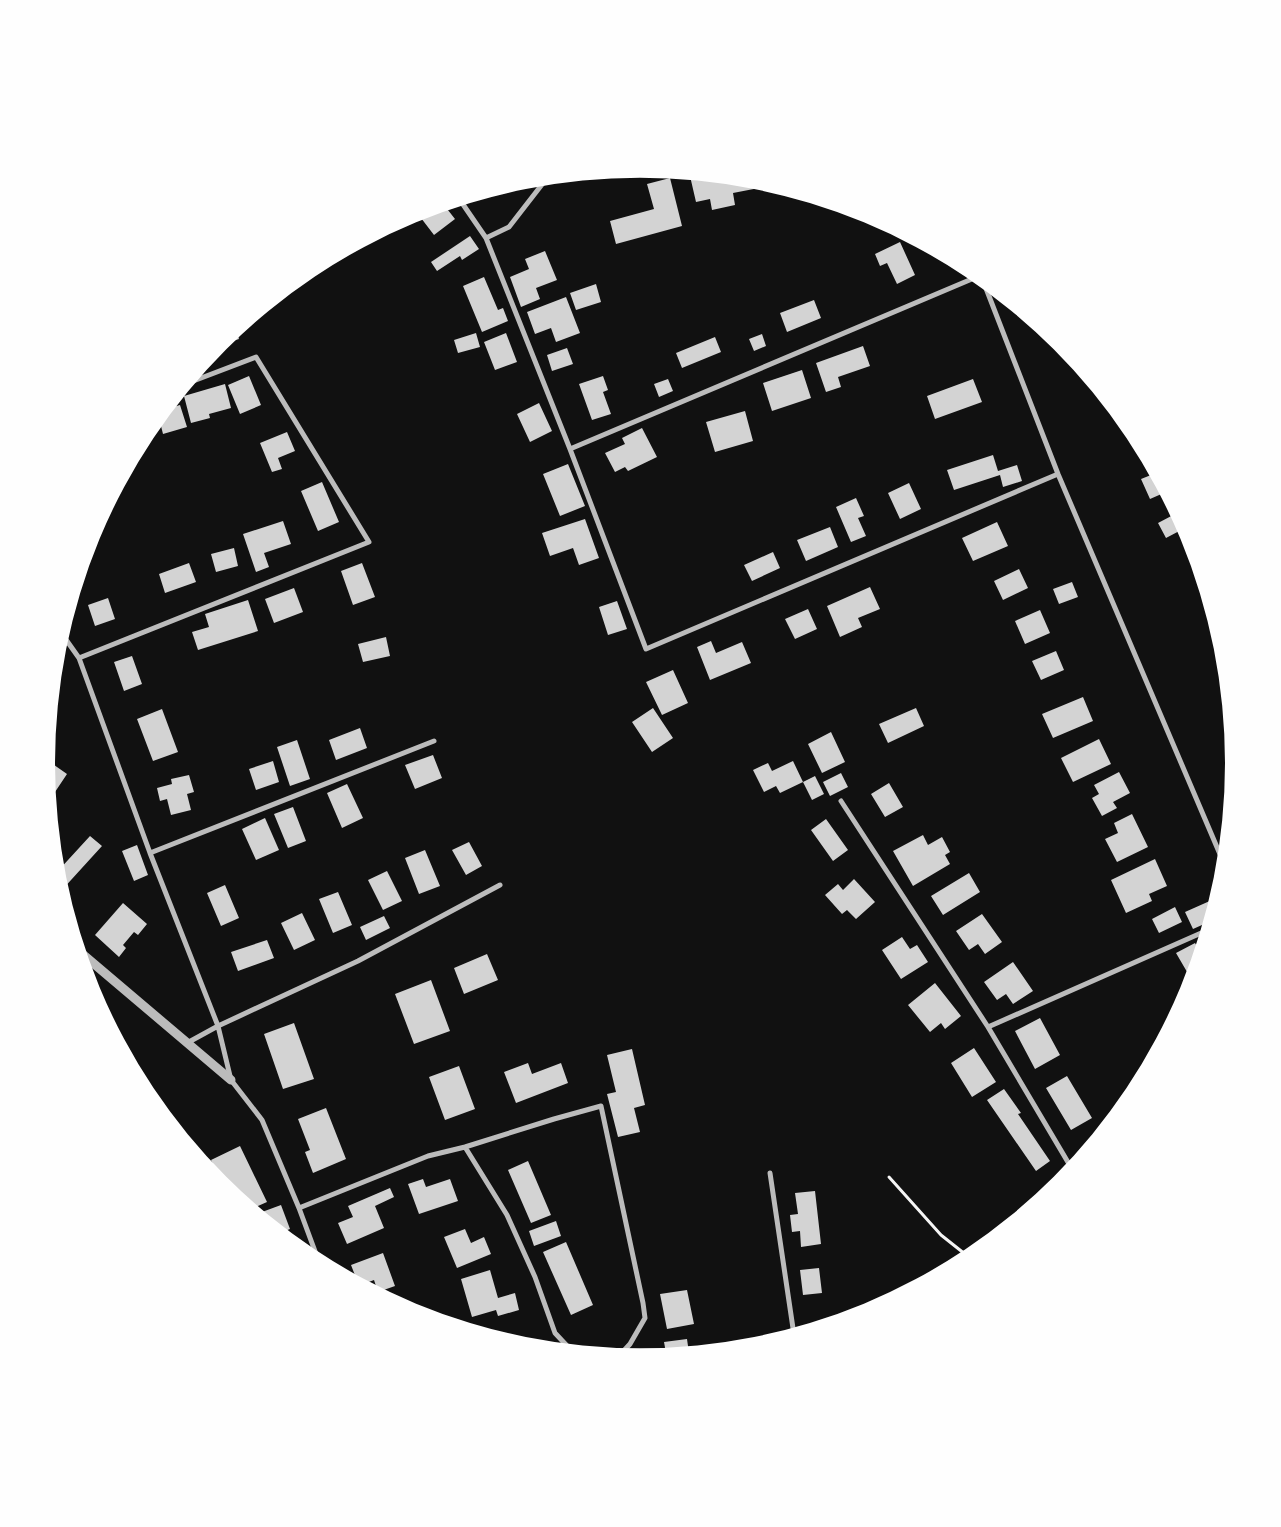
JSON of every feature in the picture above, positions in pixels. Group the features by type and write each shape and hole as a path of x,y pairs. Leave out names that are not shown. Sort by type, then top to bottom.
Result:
{"street":[{"path":"486,238 509,227 540,187"},
{"path":"464,206 486,238 570,449 646,649 1058,474"},
{"path":"570,449 971,281"},
{"path":"985,291 1058,474 1219,852"},
{"path":"79,658 368,542 256,357 198,379"},
{"path":"68,642 79,658 150,853 218,1026 231,1080"},
{"path":"150,853 434,741"},
{"path":"841,801 988,1027 1069,1163"},
{"path":"187,1043 218,1026 358,961 500,885"},
{"path":"988,1027 1201,933"},
{"path":"89,960 231,1080 262,1120 314,1250"},
{"path":"299,1208 428,1156 465,1147 601,1106 645,1318 626,1349"},
{"path":"465,1147 507,1215 535,1277 555,1333 565,1344"},
{"path":"770,1172 793,1329"}],"path":[{"path":"889,1177 940,1235 962,1252"}],"building":[{"path":"670,179 682,226 616,244 610,221 654,209 647,184"},
{"path":"691,180 754,189 733,193 735,205 712,210 710,199 696,202"},
{"path":"448,210 455,219 434,235 423,220"},
{"path":"470,236 479,249 462,260 460,256 437,271 431,262"},
{"path":"900,242 915,275 897,284 887,263 880,266 875,254"},
{"path":"545,251 557,280 536,288 540,299 521,307 510,277 529,269 525,259"},
{"path":"484,277 498,310 503,308 508,321 482,332 463,286"},
{"path":"596,284 601,302 576,310 570,293"},
{"path":"566,297 580,333 556,342 551,328 535,334 527,312"},
{"path":"814,300 821,318 787,332 780,313"},
{"path":"476,333 480,347 458,353 454,340"},
{"path":"506,333 517,362 495,370 484,342"},
{"path":"762,334 766,346 754,351 749,339"},
{"path":"715,337 721,352 682,368 676,353"},
{"path":"863,346 870,366 838,377 841,387 826,392 816,363"},
{"path":"567,348 573,364 552,371 547,355"},
{"path":"802,370 811,398 772,411 763,383"},
{"path":"249,376 261,405 240,414 228,385"},
{"path":"603,376 608,390 603,392 611,414 592,420 579,384"},
{"path":"668,379 673,391 659,397 654,384"},
{"path":"973,379 982,402 935,419 927,396"},
{"path":"225,384 231,408 209,414 210,418 191,423 185,396"},
{"path":"539,403 552,431 530,442 517,414"},
{"path":"180,405 187,427 163,434 161,428 177,406"},
{"path":"745,411 753,441 715,452 706,422"},
{"path":"642,428 657,457 628,471 625,467 615,472 605,453 625,444 622,438"},
{"path":"287,432 295,451 278,458 282,469 272,472 260,443"},
{"path":"993,455 998,471 1017,465 1022,481 1003,487 1000,475 954,490 947,470"},
{"path":"568,464 585,506 560,516 543,474"},
{"path":"1150,475 1160,494 1150,499 1141,479"},
{"path":"322,482 339,522 318,531 301,491"},
{"path":"909,483 921,509 900,519 888,493"},
{"path":"856,498 864,516 858,518 866,536 851,542 836,507"},
{"path":"1171,516 1178,532 1166,538 1158,523"},
{"path":"585,519 599,558 579,565 573,548 550,556 542,533"},
{"path":"283,521 291,544 264,553 269,567 256,572 243,534"},
{"path":"997,522 1008,546 973,561 962,538"},
{"path":"830,527 838,547 806,561 797,540"},
{"path":"234,548 238,566 216,572 211,554"},
{"path":"773,552 780,568 752,581 744,565"},
{"path":"189,563 196,582 165,593 159,574"},
{"path":"362,563 375,597 353,605 341,571"},
{"path":"1019,569 1028,588 1003,600 994,581"},
{"path":"1072,582 1078,597 1059,604 1053,589"},
{"path":"870,587 880,609 858,618 862,627 840,637 827,606"},
{"path":"294,588 303,612 274,623 265,599"},
{"path":"108,598 115,619 95,626 88,605"},
{"path":"248,600 258,631 198,650 192,632 209,627 205,614"},
{"path":"617,601 627,629 608,635 599,607"},
{"path":"808,609 817,629 795,639 785,619"},
{"path":"1040,610 1050,633 1025,644 1015,621"},
{"path":"386,637 390,656 363,662 358,644"},
{"path":"711,641 716,653 742,642 751,663 710,680 697,647"},
{"path":"1056,651 1064,670 1041,680 1032,661"},
{"path":"132,656 142,684 124,691 114,662"},
{"path":"673,670 688,703 662,715 646,682"},
{"path":"1083,697 1093,721 1053,738 1042,714"},
{"path":"653,708 673,738 652,752 632,722"},
{"path":"916,708 924,726 888,743 879,724"},
{"path":"162,709 178,752 153,761 137,719"},
{"path":"360,728 367,748 336,760 329,740"},
{"path":"831,732 845,762 822,773 808,744"},
{"path":"1099,739 1111,764 1073,782 1061,758"},
{"path":"297,740 310,779 290,786 277,747"},
{"path":"433,755 442,778 415,789 405,765"},
{"path":"273,761 279,782 256,790 249,769"},
{"path":"793,761 803,782 780,793 776,786 764,792 753,770 768,763 772,771"},
{"path":"55,766 67,774 56,791"},
{"path":"1119,772 1130,793 1113,802 1117,808 1102,816 1092,798 1099,794 1094,785"},
{"path":"841,773 848,787 830,796 823,782"},
{"path":"189,775 194,792 187,794 191,810 171,815 167,799 160,801 157,788 172,784 171,779"},
{"path":"815,776 824,794 812,800 803,782"},
{"path":"889,783 903,807 885,817 871,794"},
{"path":"347,784 363,818 342,828 327,793"},
{"path":"293,807 306,841 288,848 274,814"},
{"path":"1132,814 1148,847 1117,862 1105,839 1118,833 1114,823"},
{"path":"265,818 279,850 256,860 242,829"},
{"path":"826,819 848,850 833,861 811,830"},
{"path":"923,835 928,845 942,837 950,852 945,855 950,864 913,886 893,851"},
{"path":"90,836 102,846 67,884 64,865"},
{"path":"469,842 482,866 466,875 452,850"},
{"path":"137,845 148,875 134,881 122,851"},
{"path":"425,850 440,886 419,894 405,858"},
{"path":"1155,859 1167,886 1149,894 1152,901 1126,913 1111,880"},
{"path":"387,871 402,901 383,910 368,880"},
{"path":"969,873 980,892 943,915 931,896"},
{"path":"854,879 875,902 856,919 847,910 842,914 825,895 838,884 843,890"},
{"path":"225,885 239,918 221,926 207,893"},
{"path":"338,892 352,925 333,933 319,899"},
{"path":"1209,901 1203,924 1193,929 1185,912"},
{"path":"123,903 147,924 138,935 134,932 123,945 126,948 119,957 95,935"},
{"path":"1175,907 1182,922 1159,933 1152,919"},
{"path":"302,913 315,940 294,950 281,923"},
{"path":"982,914 1002,942 985,954 978,944 969,950 956,931"},
{"path":"384,916 390,928 366,940 360,927"},
{"path":"902,937 910,949 917,945 928,962 901,979 882,950"},
{"path":"267,940 274,958 238,971 231,952"},
{"path":"1195,943 1197,946 1187,972 1176,953"},
{"path":"487,954 498,980 464,994 454,968"},
{"path":"1013,962 1033,991 1013,1004 1006,994 997,1000 984,982"},
{"path":"431,980 450,1031 414,1044 395,994"},
{"path":"935,983 961,1016 945,1029 941,1023 930,1032 908,1005"},
{"path":"1040,1018 1060,1055 1035,1069 1015,1031"},
{"path":"294,1023 314,1079 283,1089 264,1034"},
{"path":"974,1048 996,1082 972,1097 951,1063"},
{"path":"632,1049 645,1105 634,1108 640,1132 618,1137 607,1094 616,1092 607,1055"},
{"path":"528,1063 532,1074 561,1063 568,1083 516,1103 504,1072"},
{"path":"459,1066 475,1109 445,1120 429,1077"},
{"path":"1067,1076 1092,1118 1071,1130 1046,1088"},
{"path":"1004,1089 1021,1113 1018,1114 1050,1161 1036,1171 987,1100"},
{"path":"326,1108 346,1159 313,1173 305,1152 310,1150 298,1119"},
{"path":"240,1146 267,1202 257,1206 226,1178 211,1160"},
{"path":"528,1161 551,1215 531,1223 508,1170"},
{"path":"423,1179 426,1187 450,1179 458,1201 419,1214 408,1184"},
{"path":"390,1188 394,1197 375,1206 384,1228 347,1244 338,1223 353,1217 348,1206"},
{"path":"815,1191 821,1244 801,1247 800,1231 792,1232 790,1215 798,1214 795,1193"},
{"path":"281,1205 290,1229 287,1230 263,1211"},
{"path":"556,1221 561,1236 534,1246 529,1231"},
{"path":"465,1229 471,1243 484,1237 491,1254 457,1268 444,1237"},
{"path":"566,1242 593,1305 571,1315 543,1252"},
{"path":"383,1253 395,1286 382,1289 376,1286 374,1280 369,1282 355,1275 351,1265"},
{"path":"819,1268 822,1293 803,1295 800,1270"},
{"path":"490,1270 498,1298 515,1293 519,1310 498,1316 496,1310 472,1317 461,1279"},
{"path":"687,1290 694,1324 667,1329 660,1294"},
{"path":"687,1339 688,1347 665,1348 664,1342"}]}
